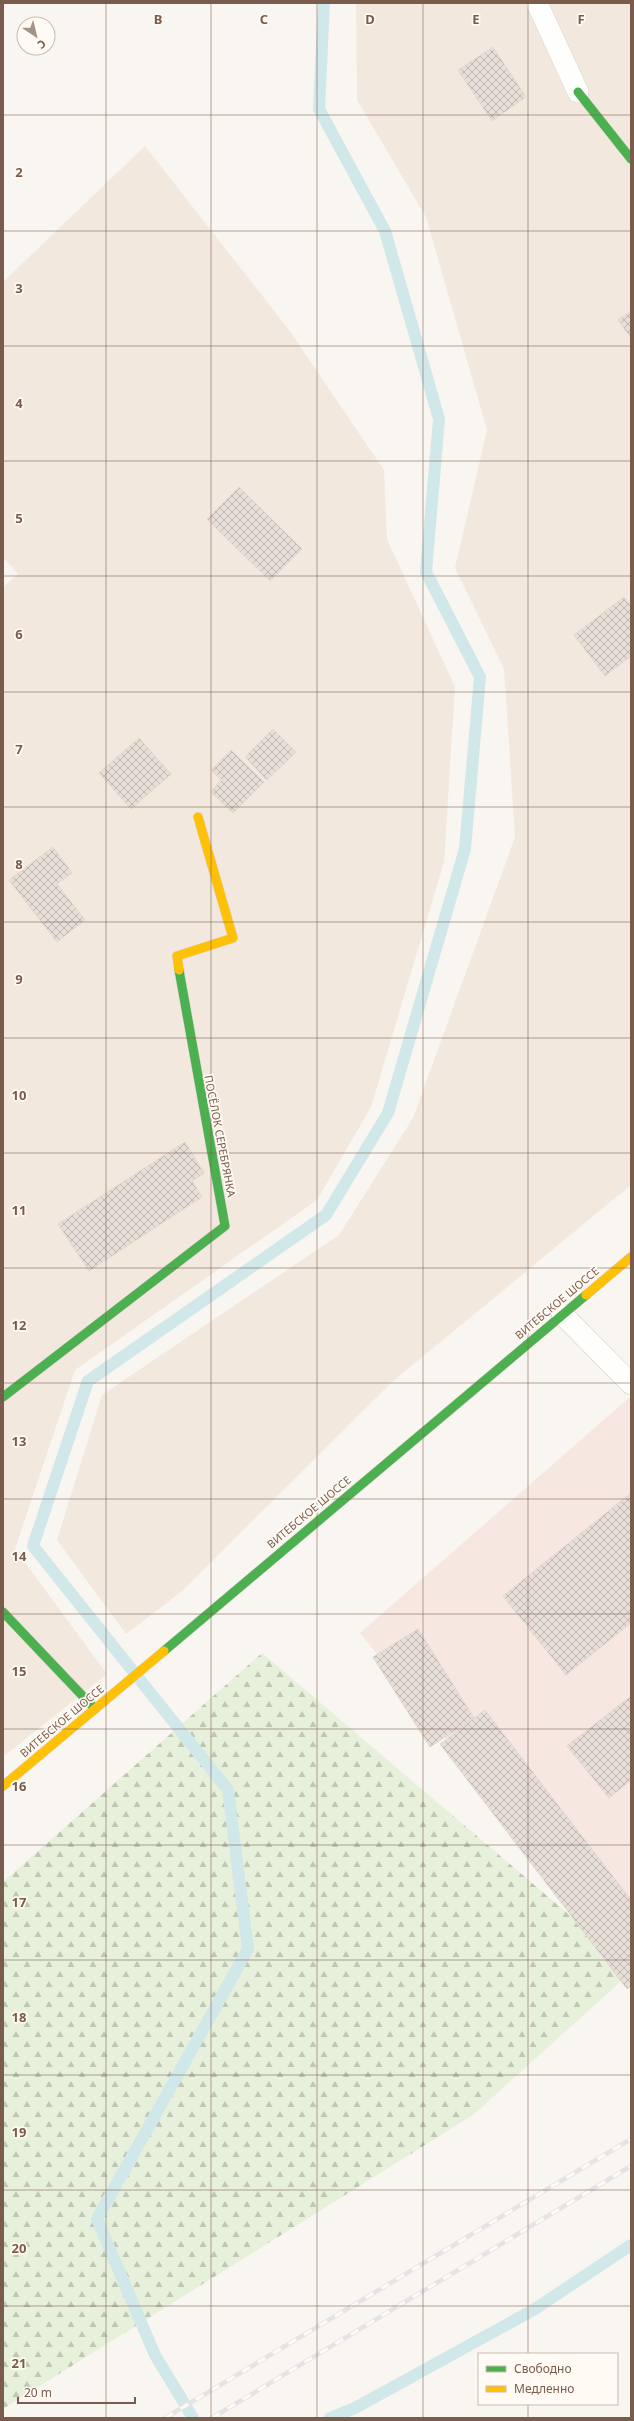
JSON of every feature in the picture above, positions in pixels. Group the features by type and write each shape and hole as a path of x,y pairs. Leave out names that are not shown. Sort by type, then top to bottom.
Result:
{"street":[{"path":"578,92 631,159"},
{"name":"ПОСЁЛОК СЕРЕБРЯНКА","path":"3,1397 225,1226 177,956 233,938 198,817"},
{"name":"ВИТЕБСКОЕ ШОССЕ","path":"3,1786 631,1257"},
{"path":"3,1612 95,1709"}],"lane":[{"path":"537,3 578,92"},
{"path":"562,1314 631,1384"}],"shaded area":[{"path":"356,3 631,3 631,1185 393,1381 181,1592 126,1634 57,1540 102,1395 339,1235 413,1118 515,837 504,669 455,568 487,430 426,217 357,100"},
{"path":"145,146 289,330 384,470 387,539 455,687 444,862 371,1107 317,1200 75,1370 15,1549 107,1674 3,1757 3,587 18,574 3,557 3,282"},
{"path":"631,1396 631,1904 600,1928 360,1633"}],"green space":[{"path":"262,1653 593,1935 631,1972 473,2115 3,2409 3,1882"}],"building":[{"path":"493,47 526,97 492,121 458,70"},
{"path":"631,311 631,338 618,320"},
{"path":"239,487 302,549 270,581 207,519"},
{"path":"624,597 631,606 631,656 605,676 574,635"},
{"path":"273,729 296,752 267,780 245,757"},
{"path":"139,738 171,774 131,809 99,773"},
{"path":"231,750 264,782 233,813 211,792 221,780 211,770"},
{"path":"53,847 72,873 57,884 85,920 57,942 9,880"},
{"path":"185,1142 204,1173 192,1181 202,1197 89,1271 58,1224"},
{"path":"631,1493 631,1623 566,1675 503,1596"},
{"path":"418,1629 474,1718 430,1747 373,1657"},
{"path":"631,1696 631,1780 609,1798 567,1746"},
{"path":"485,1710 631,1900 631,1986 627,1989 440,1744"}],"waterway":[{"path":"193,2418 155,2355 97,2219 248,1949 228,1790 33,1546 88,1381 326,1215 388,1113 465,849 480,677 426,572 439,419 385,231 319,109 324,3"},
{"path":"330,2418 355,2408 535,2309 631,2245"}],"railway":[{"path":"165,2418 631,2139"},
{"path":"212,2418 631,2166"}],"traffic: fast":[{"path":"578,92 631,159"},
{"path":"3,1397 225,1226 179,970"},
{"path":"164,1651 586,1295"},
{"path":"3,1612 95,1709"}],"traffic: slow":[{"path":"179,970 177,956 233,938 198,817"},
{"path":"586,1295 631,1257"},
{"path":"3,1786 164,1651"}]}
